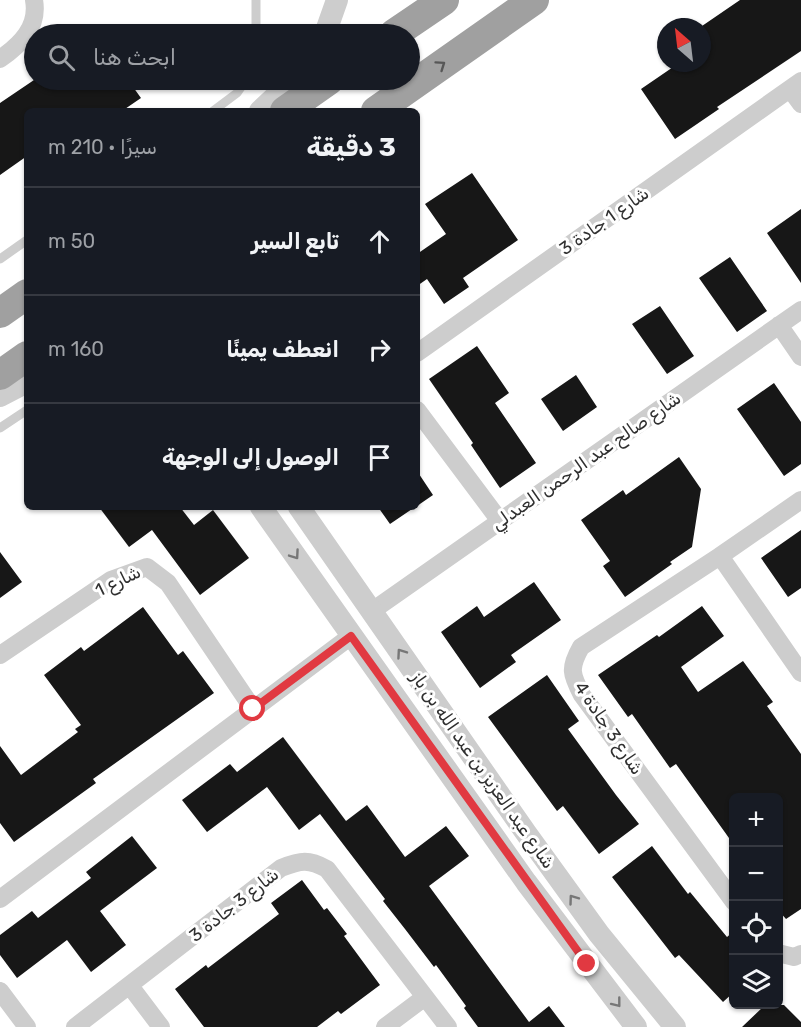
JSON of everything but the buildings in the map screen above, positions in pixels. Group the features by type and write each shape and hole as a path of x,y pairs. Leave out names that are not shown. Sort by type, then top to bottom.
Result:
{"highway":[{"path":"409,24 444,0"},
{"path":"420,83 534,0"},
{"path":"289,108 315,90"},
{"path":"394,102 410,90"},
{"path":"0,313 24,296"},
{"path":"0,375 24,358"}],"street":[{"path":"32,24 35,14 34,0"},
{"path":"329,24 337,0"},
{"path":"0,59 24,38"},
{"name":"شارع 1 جادة 3","path":"420,350 796,85 801,104"},
{"path":"263,108 282,90"},
{"name":"شارع صالح عبد الرحمن العبدلي","path":"372,611 801,310"},
{"path":"779,325 801,357"},
{"path":"0,396 24,384"},
{"path":"420,414 500,521"},
{"name":"شارع 3 جادة 4","path":"733,901 582,695 573,679 572,663 581,647 801,500"},
{"name":"شارع عبد العزيز بن عبد الله بن باز","path":"263,510 526,882 636,1027"},
{"name":"شارع عبد العزيز بن عبد الله بن باز","path":"301,510 599,934 675,1027"},
{"path":"720,556 801,673"},
{"name":"شارع 1","path":"0,655 111,580 147,567 168,583 253,709"},
{"path":"0,899 351,636"},
{"name":"شارع 3 جادة 3","path":"75,1027 281,868 297,861 314,862 327,869 448,1027"},
{"path":"526,882 541,888 577,939 584,943 591,941 599,934"},
{"path":"783,954 794,957 801,954"},
{"path":"587,964 600,958 607,963 657,1018 675,1027"},
{"path":"130,986 161,1027"},
{"path":"0,991 27,1027"},
{"path":"385,1027 425,997"}],"lane":[{"path":"256,0 256,24"},
{"path":"218,108 229,101 238,90"},
{"path":"0,259 24,242"},
{"path":"0,428 24,412"}],"route":[{"path":"253,709 351,636 587,964"}]}
